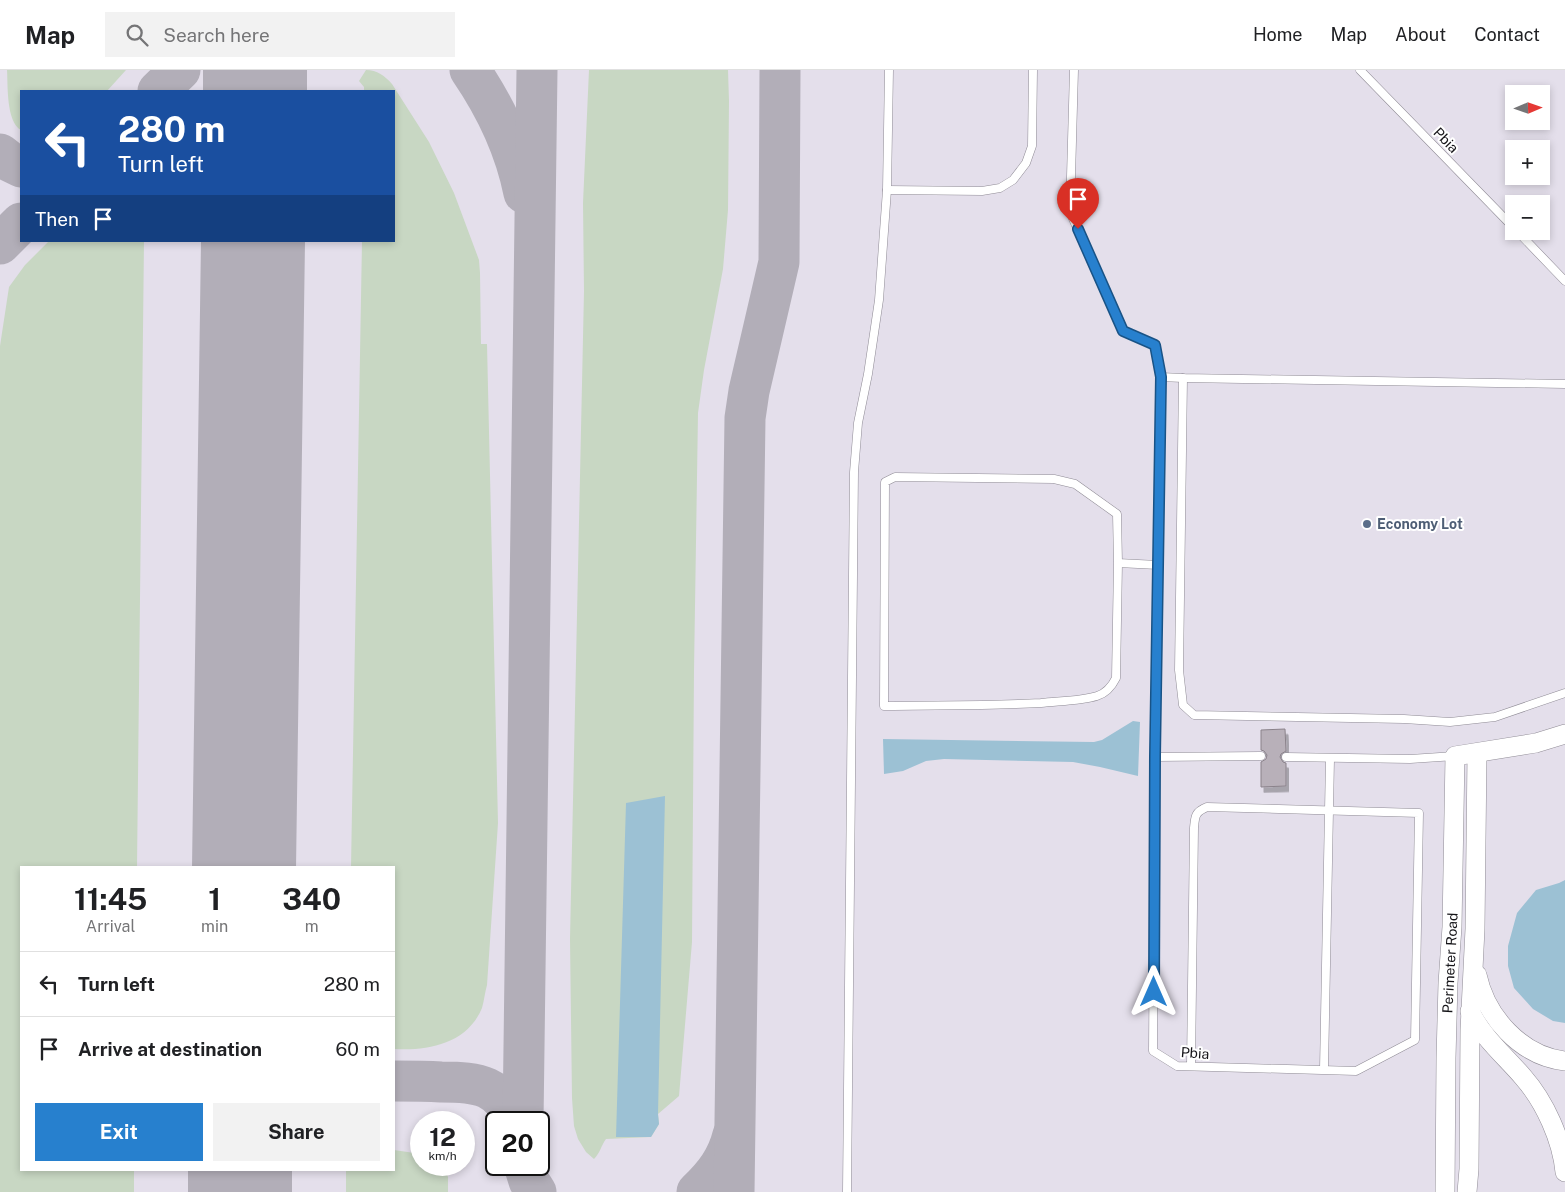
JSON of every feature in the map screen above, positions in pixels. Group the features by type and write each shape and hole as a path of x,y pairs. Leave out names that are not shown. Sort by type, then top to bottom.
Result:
{"street":[{"path":"1455,756 1477,754 1536,743 1565,734"},
{"name":"Perimeter Road","path":"1467,1192 1474,958 1477,754"},
{"name":"Perimeter Road","path":"1445,1192 1448,983 1452,927 1455,756"},
{"path":"1452,927 1456,966 1472,1013 1480,1028 1525,1079 1542,1104 1555,1131 1563,1156 1565,1172"},
{"path":"1474,958 1479,984 1488,1004 1504,1028 1518,1042 1532,1052 1546,1058 1565,1061"}],"lane":[{"path":"847,1192 854,472 858,423 868,374 879,300 887,190 889,70"},
{"path":"887,190 982,191 1000,188 1013,180 1026,164 1032,146 1033,70"},
{"name":"Pbia","path":"1074,70 1070,212 1123,331 1155,345 1161,377 1155,756 1153,1051 1176,1066 1356,1070 1415,1040 1419,814 1328,812"},
{"name":"Pbia","path":"1360,70 1505,219"},
{"path":"1526,240 1565,281"},
{"path":"1161,377 1565,384"},
{"path":"1184,378 1179,670 1183,705 1194,715 1404,719 1450,722 1495,717 1565,693"},
{"path":"895,477 1014,478 1054,479 1075,484 1117,514 1118,563 1116,678 1112,686 1105,692 1098,696 1062,701 1015,704 884,706 886,482 895,477"},
{"path":"1118,563 1158,565"},
{"path":"1155,756 1261,756"},
{"path":"1286,758 1410,759 1455,756"},
{"path":"1324,1069 1330,759"},
{"path":"1191,1066 1194,818 1199,811 1207,807 1328,812"}],"green space":[{"path":"7,70 126,70 108,90 20,90 20,129 16,126 10,111"},
{"path":"366,70 374,71 387,78 392,84 429,142 454,193 479,260 481,344 487,344 498,823 487,985 482,1008 467,1030 445,1043 407,1049 395,1049 395,866 351,866 362,242 395,242 395,90 364,90 359,81"},
{"path":"589,70 728,70 729,101 728,210 723,269 698,413 692,942 679,1096 658,1114 659,1124 651,1137 606,1139 594,1159 586,1152 578,1139 574,1126 570,939 584,291 583,203"},
{"path":"48,242 144,242 137,866 20,866 20,1171 134,1171 134,1192 0,1192 0,346 9,287 25,265"},
{"path":"395,1150 410,1152 410,1176 448,1176 448,1192 346,1192 346,1171 395,1171"}],"water":[{"path":"1133,721 1140,722 1138,776 1073,762 944,759 926,761 903,771 884,774 883,739 1094,742 1102,740"},
{"path":"665,796 659,1124 651,1137 616,1137 626,803"},
{"path":"1565,880 1565,1023 1553,1021 1533,1009 1514,988 1508,966 1508,946 1517,913 1536,890"}],"building":[{"path":"1285,729 1286,751 1280,757 1286,763 1286,786 1261,787 1261,762 1266,759 1267,755 1261,750 1261,730"}],"taxiway":[{"path":"159,90 180,70"},
{"path":"470,70 488,99 510,144 524,193"},
{"path":"523,1111 537,70"},
{"path":"734,1192 745,418 749,391 779,262 780,70"},
{"path":"0,154 20,166"},
{"path":"0,244 20,224"},
{"path":"395,1081 455,1082 478,1085 495,1093 512,1111"},
{"path":"697,1192 720,1166 733,1135"},
{"path":"240,1181 244,1171"},
{"path":"527,1176 536,1192"}],"runway":[{"path":"255,70 255,90"},
{"path":"244,866 253,242"},
{"path":"240,1171 240,1192"}],"place":[{"name":"Economy Lot","path":"1367,524"}],"route":[{"path":"1078,229 1123,331 1155,345 1161,377 1155,756 1154,992"}]}
